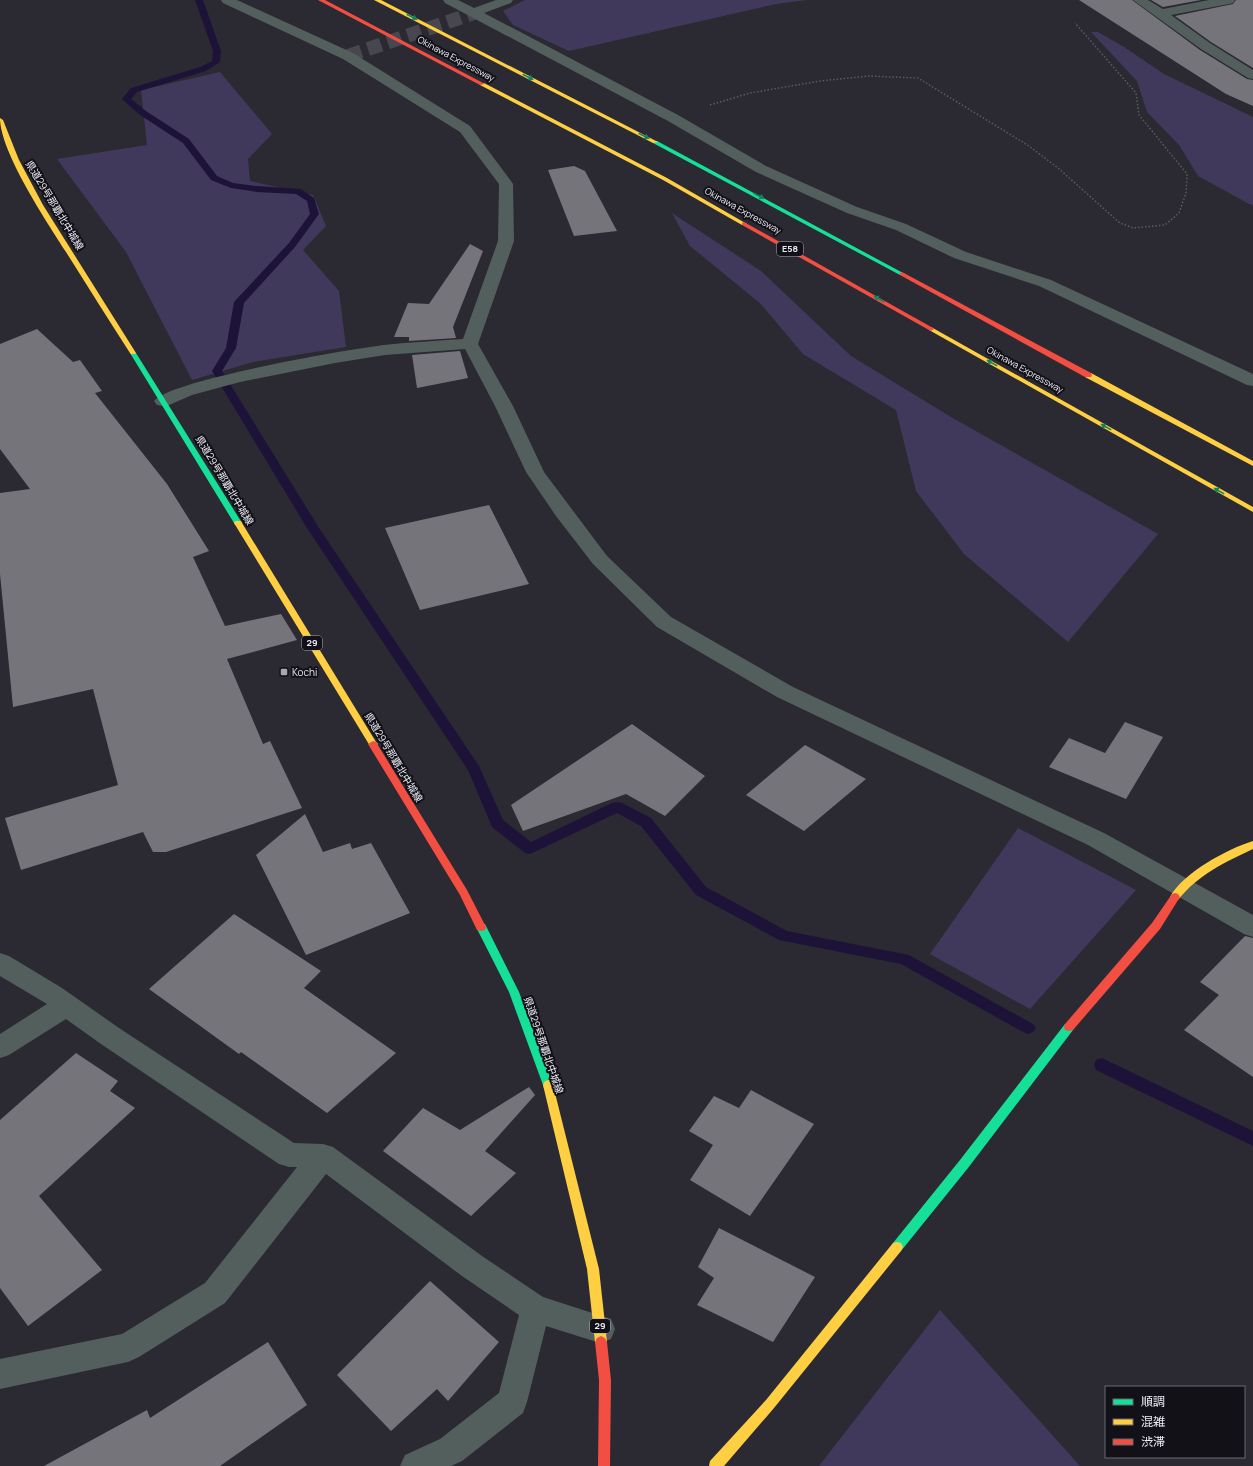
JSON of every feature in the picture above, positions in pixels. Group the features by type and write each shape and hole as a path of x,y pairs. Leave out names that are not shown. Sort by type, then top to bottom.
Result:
{"main road":[{"name":"Okinawa Expressway","path":"321,0 665,179 1253,510"},
{"name":"Okinawa Expressway","path":"377,0 700,165 1253,464"},
{"name":"県道29号那覇北中城線","path":"0,120 16,160 37,199 164,401 464,893 514,992 548,1085 594,1269 605,1380 604,1466"},
{"path":"715,1466 770,1404 959,1170 1072,1023 1156,926 1182,887 1216,863 1253,845"}],"street":[{"path":"227,0 348,56 465,129 506,184 506,242 470,344 504,406 535,472 563,512 600,560 664,622 785,692 1096,839 1253,927"},
{"path":"449,0 674,118 768,172 852,210 901,227 960,255 1045,283 1253,381"},
{"path":"474,13 507,0"},
{"path":"1139,0 1161,13 1225,59 1253,75"},
{"path":"1161,13 1229,0"},
{"path":"164,401 206,385 238,377 385,350 470,344"},
{"path":"0,963 67,1005 110,1036 289,1155 323,1156 472,1266 535,1308 600,1329"},
{"path":"0,1047 67,1005"},
{"path":"0,1374 128,1347 216,1293 323,1156"},
{"path":"416,1466 451,1450 512,1402 535,1308"}],"path":[{"path":"674,118 722,100 782,86 861,76 897,76 918,78 1029,146 1058,168 1120,224 1133,228 1165,226 1179,213 1186,193 1187,174 1139,115 1136,93 1075,23"}],"shaded area":[{"path":"525,0 807,0 776,4 569,51 513,25 503,11"},
{"path":"1091,32 1098,32 1124,47 1164,74 1253,117 1253,206 1198,176 1179,145 1147,112 1137,81"},
{"path":"220,72 272,134 248,159 250,181 313,195 326,226 303,250 339,291 346,347 253,362 192,380 126,252 57,159 147,145 141,90"},
{"path":"672,213 761,271 851,356 951,417 1158,534 1068,642 964,554 916,491 896,410 803,354 761,304 690,246"},
{"path":"1018,828 1136,890 1030,1009 930,954"},
{"path":"940,1310 1080,1466 819,1466"}],"building":[{"path":"1079,0 1132,0 1200,50 1247,79 1253,80 1253,106 1226,94"},
{"path":"1151,0 1201,0 1163,7"},
{"path":"1236,0 1253,0 1253,68 1211,42 1175,16 1233,4"},
{"path":"574,166 585,171 617,231 574,236 548,170"},
{"path":"470,244 483,251 453,327 456,338 409,341 409,337 394,337 408,303 429,304"},
{"path":"37,329 73,362 80,360 102,391 95,393 167,484 209,551 193,557 225,626 281,614 297,640 227,659 263,744 270,741 302,808 166,852 153,852 143,832 21,870 5,818 118,785 93,689 13,707 0,574 0,493 30,489 0,449 0,344"},
{"path":"460,351 468,378 417,388 412,355"},
{"path":"489,505 529,584 420,610 385,528"},
{"path":"1125,722 1163,737 1126,799 1049,767 1069,738 1105,753"},
{"path":"632,724 705,776 665,816 626,794 523,831 511,805"},
{"path":"805,745 866,779 804,831 746,795"},
{"path":"305,814 323,852 350,843 352,849 371,843 410,913 306,955 256,855"},
{"path":"234,914 321,971 304,988 396,1053 327,1113 241,1052 239,1054 149,989"},
{"path":"1245,936 1253,938 1253,1077 1184,1030 1219,995 1200,982"},
{"path":"76,1053 118,1081 110,1091 135,1108 39,1196 102,1270 28,1326 0,1288 0,1120"},
{"path":"529,1087 535,1095 485,1151 516,1173 471,1216 383,1151 423,1108 460,1130"},
{"path":"751,1090 814,1124 750,1216 690,1180 713,1145 689,1131 714,1096 739,1108"},
{"path":"719,1228 815,1277 773,1342 697,1305 714,1278 698,1267"},
{"path":"430,1281 499,1342 448,1401 437,1389 391,1431 337,1375"},
{"path":"268,1342 307,1405 220,1466 44,1466 147,1410 150,1418"}],"waterway":[{"path":"199,0 217,51 216,62 203,69 134,90 126,99 143,113 186,141 214,178 231,185 257,189 298,191 311,200 315,214 292,245 239,302 231,348 217,371 313,528 474,769 497,823 530,849 617,807 646,822 701,891 784,936 904,959 1028,1028"},
{"path":"1102,1065 1253,1139"}],"tunnel":[{"path":"348,56 474,13"}],"traffic: fast":[{"path":"655,142 902,274"},
{"path":"133,353 238,523"},
{"path":"481,927 514,992 548,1085"},
{"path":"897,1247 964,1164 1069,1027"}],"traffic: slow":[{"path":"377,0 655,142"},
{"path":"482,84 665,179 744,224"},
{"path":"0,120 16,160 40,205 133,353"},
{"path":"931,329 1253,510"},
{"path":"1088,375 1253,464"},
{"path":"238,523 373,744"},
{"path":"1175,897 1191,880 1210,866 1253,845"},
{"path":"548,1085 593,1269 601,1342"},
{"path":"715,1466 770,1404 897,1247"}],"traffic: jam":[{"path":"321,0 482,84"},
{"path":"744,224 931,329"},
{"path":"902,274 1088,375"},
{"path":"373,744 464,893 481,927"},
{"path":"1069,1027 1156,926 1175,897"},
{"path":"601,1342 605,1380 604,1466"}],"place":[{"name":"Kochi","path":"284,672"}]}
